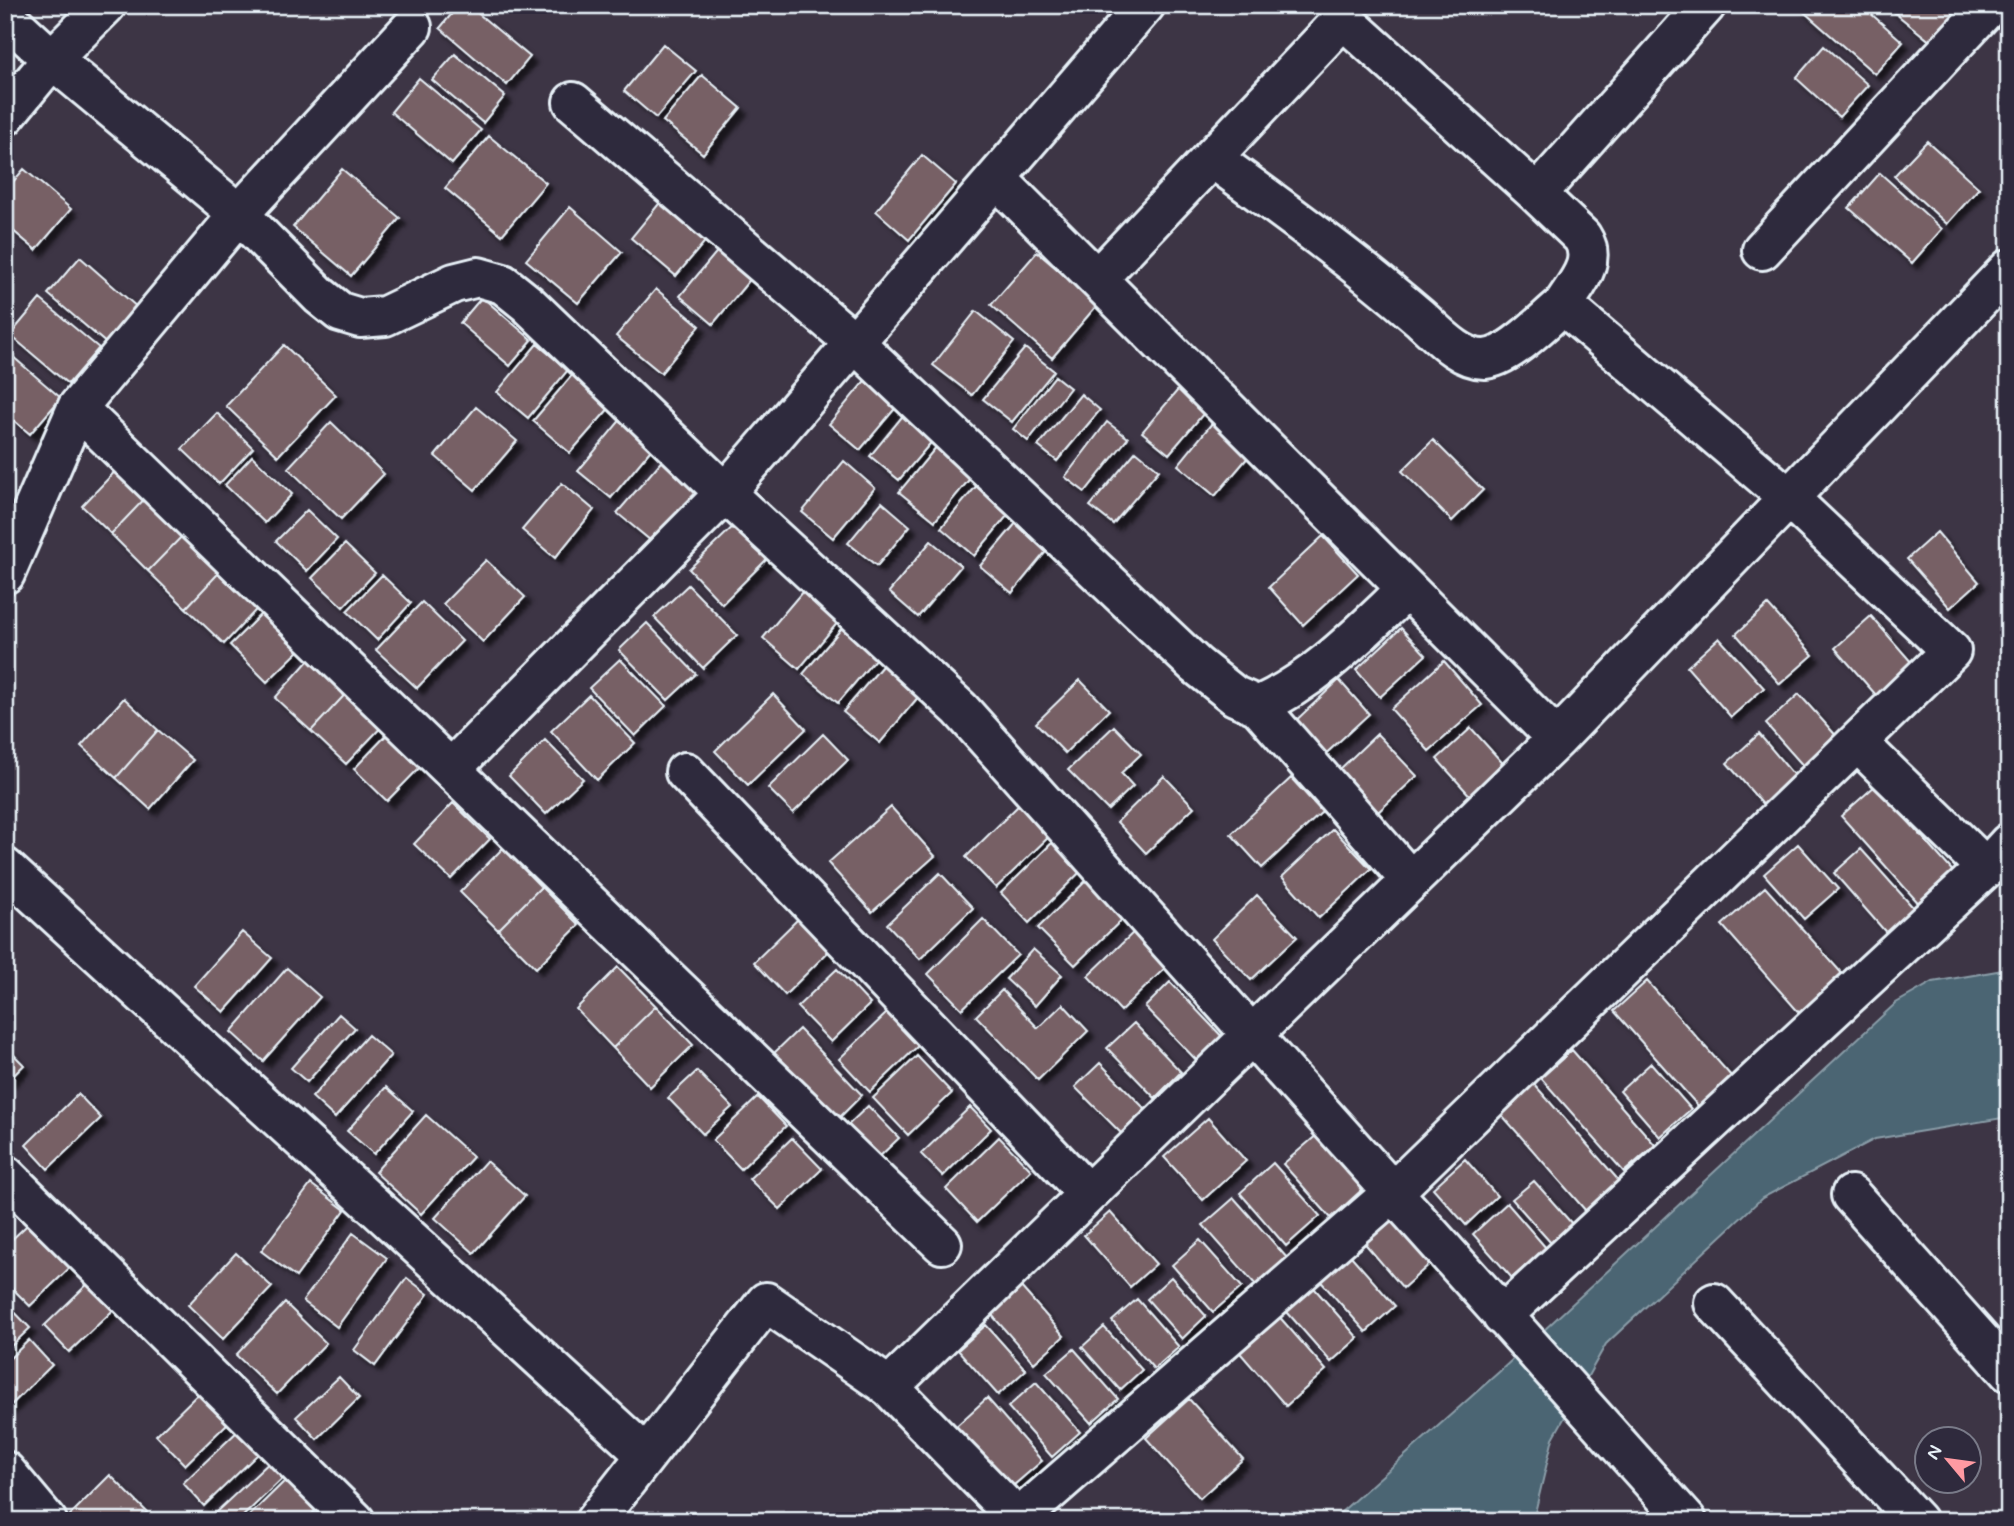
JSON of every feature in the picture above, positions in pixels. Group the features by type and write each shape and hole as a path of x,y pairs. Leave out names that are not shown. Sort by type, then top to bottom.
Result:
{"street":[{"path":"5,116 52,59 106,5"},
{"path":"451,769 725,493 1146,5"},
{"path":"1537,194 1706,5"},
{"path":"1762,250 1990,5"},
{"path":"1097,279 1350,12 1582,237 1589,255 1585,272 1563,305 1506,352 1485,359 1469,355 1451,345 1373,277 1212,158"},
{"path":"5,16 52,59 239,214 320,296 340,312 360,318 385,316 454,282 478,277 503,284 528,304 725,493 960,709 1687,1521"},
{"path":"5,574 77,408 239,214 412,27"},
{"path":"573,102 855,343 1196,665 1235,696 1258,706 1411,881"},
{"path":"997,179 1557,739"},
{"path":"889,1387 1557,739 2009,269"},
{"path":"595,1521 766,1303 889,1387 1018,1520 1392,1193 1951,651 1789,498 1563,305"},
{"path":"77,408 942,1244"},
{"path":"1258,706 1283,694 1326,664 1407,589"},
{"path":"1502,1316 1997,856 1857,741"},
{"path":"685,772 1088,1194"},
{"path":"5,868 646,1455"},
{"path":"5,1175 355,1521"},
{"path":"1851,1195 2009,1372"},
{"path":"1714,1303 1917,1521"},
{"path":"5,1471 47,1521"}],"water":[{"path":"2009,969 2009,1117 1875,1139 1762,1198 1606,1344 1553,1438 1533,1521 1331,1521 1499,1372 1896,1003 1933,982"}],"building":[{"path":"459,5 468,5 530,57 507,85 440,28"},
{"path":"1796,5 1861,5 1903,42 1875,74"},
{"path":"1885,5 1946,5 1955,13 1931,42"},
{"path":"663,44 696,71 656,118 624,91"},
{"path":"1824,46 1868,85 1839,117 1796,78"},
{"path":"455,54 505,96 483,123 432,80"},
{"path":"702,75 741,108 703,154 663,121"},
{"path":"419,78 481,130 452,164 391,112"},
{"path":"489,136 546,183 502,235 445,188"},
{"path":"1927,141 1979,188 1947,224 1894,176"},
{"path":"922,155 956,184 909,240 876,211"},
{"path":"24,169 71,209 36,250 5,224 5,191"},
{"path":"342,169 400,218 351,276 293,227"},
{"path":"1880,173 1942,229 1912,263 1849,208"},
{"path":"667,194 713,232 676,276 631,238"},
{"path":"570,207 622,252 578,303 526,260"},
{"path":"724,243 757,271 713,324 680,296"},
{"path":"1037,252 1098,304 1052,358 991,305"},
{"path":"80,257 138,308 107,344 48,294"},
{"path":"656,289 700,326 661,373 616,336"},
{"path":"482,297 532,340 510,366 460,323"},
{"path":"40,299 99,348 68,384 10,335"},
{"path":"976,311 1014,342 972,395 933,365"},
{"path":"537,344 568,370 528,418 497,392"},
{"path":"284,345 336,395 278,456 226,406"},
{"path":"1025,348 1054,371 1012,422 983,399"},
{"path":"5,350 61,398 30,434 5,413"},
{"path":"872,372 904,398 860,450 829,424"},
{"path":"573,374 611,406 570,453 533,421"},
{"path":"1055,376 1070,388 1028,441 1013,429"},
{"path":"1183,384 1210,406 1169,454 1142,432"},
{"path":"1081,394 1100,410 1057,461 1038,446"},
{"path":"476,407 517,441 475,490 435,456"},
{"path":"910,407 940,432 899,480 870,456"},
{"path":"217,413 253,448 219,484 182,449"},
{"path":"1217,417 1255,449 1215,496 1178,465"},
{"path":"622,418 654,446 611,498 578,471"},
{"path":"331,422 384,474 341,519 288,468"},
{"path":"1107,422 1128,438 1085,492 1065,477"},
{"path":"942,440 977,470 935,521 899,492"},
{"path":"1433,440 1483,490 1452,521 1402,471"},
{"path":"1136,451 1159,470 1113,524 1090,506"},
{"path":"252,456 292,494 265,523 225,485"},
{"path":"665,457 703,489 656,545 617,513"},
{"path":"125,461 154,489 111,534 82,506"},
{"path":"844,461 875,488 833,538 802,512"},
{"path":"984,477 1017,504 974,556 941,528"},
{"path":"562,483 594,510 555,558 522,530"},
{"path":"154,489 192,526 148,571 111,534"},
{"path":"882,502 910,526 877,566 848,543"},
{"path":"307,510 337,539 307,571 276,541"},
{"path":"1022,516 1053,543 1012,593 980,566"},
{"path":"741,519 773,553 722,604 689,569"},
{"path":"192,526 229,562 186,608 148,571"},
{"path":"1937,532 1979,582 1950,608 1907,559"},
{"path":"1323,536 1358,574 1303,625 1269,587"},
{"path":"931,541 961,566 918,617 889,592"},
{"path":"345,544 375,573 343,607 312,578"},
{"path":"486,560 525,597 483,642 443,604"},
{"path":"229,562 267,598 224,644 186,608"},
{"path":"382,575 411,603 377,640 347,611"},
{"path":"688,585 737,635 703,668 654,617"},
{"path":"808,585 844,615 799,669 763,638"},
{"path":"422,602 462,641 417,688 376,650"},
{"path":"271,604 308,642 267,682 230,645"},
{"path":"1768,605 1813,655 1780,684 1736,634"},
{"path":"1871,616 1912,663 1876,695 1835,648"},
{"path":"847,622 882,651 838,703 803,674"},
{"path":"647,623 696,674 668,700 619,650"},
{"path":"1401,628 1426,655 1380,697 1356,670"},
{"path":"1719,638 1764,688 1731,717 1687,667"},
{"path":"316,652 353,686 311,731 275,698"},
{"path":"620,659 666,706 635,736 589,688"},
{"path":"888,659 924,690 880,743 843,712"},
{"path":"1444,661 1482,705 1429,751 1391,709"},
{"path":"1080,680 1109,710 1065,753 1036,723"},
{"path":"1339,680 1369,714 1320,759 1290,726"},
{"path":"353,686 389,719 346,764 311,731"},
{"path":"773,694 806,729 748,785 715,751"},
{"path":"1799,694 1839,739 1806,769 1766,724"},
{"path":"589,695 635,743 597,780 551,731"},
{"path":"124,698 158,730 116,778 81,746"},
{"path":"396,725 430,757 387,801 354,769"},
{"path":"1114,726 1141,754 1121,773 1133,786 1108,810 1068,770"},
{"path":"1471,728 1508,769 1474,800 1437,759"},
{"path":"158,730 193,760 150,809 116,778"},
{"path":"823,734 848,760 793,813 768,788"},
{"path":"1377,734 1417,776 1378,812 1339,770"},
{"path":"1759,734 1797,779 1766,808 1727,763"},
{"path":"545,740 583,779 546,814 509,776"},
{"path":"1164,776 1194,807 1146,853 1117,822"},
{"path":"1291,778 1322,812 1262,868 1231,834"},
{"path":"1876,785 1957,876 1922,907 1841,816"},
{"path":"1026,798 1056,830 996,888 966,857"},
{"path":"453,803 490,839 451,879 414,844"},
{"path":"891,807 935,856 872,912 828,863"},
{"path":"1333,829 1371,869 1319,918 1282,877"},
{"path":"1059,836 1087,865 1029,923 1001,893"},
{"path":"1798,844 1838,889 1804,919 1764,874"},
{"path":"503,848 541,887 498,930 460,892"},
{"path":"1861,849 1918,913 1890,937 1834,873"},
{"path":"1097,870 1134,908 1075,965 1038,928"},
{"path":"940,873 973,908 920,959 887,924"},
{"path":"541,887 579,925 536,968 498,930"},
{"path":"1765,887 1845,977 1802,1016 1722,925"},
{"path":"1257,895 1297,937 1251,980 1212,939"},
{"path":"799,918 830,950 785,995 754,962"},
{"path":"983,919 1018,955 962,1009 928,974"},
{"path":"1137,929 1170,963 1121,1011 1088,976"},
{"path":"242,932 272,958 224,1012 194,986"},
{"path":"1033,949 1062,975 1035,1006 1006,979"},
{"path":"618,967 656,1006 613,1048 576,1009"},
{"path":"287,968 320,997 263,1061 231,1032"},
{"path":"837,969 870,1004 831,1042 797,1007"},
{"path":"1647,981 1732,1077 1699,1107 1614,1011"},
{"path":"1170,982 1228,1043 1203,1067 1145,1007"},
{"path":"1002,990 1038,1028 1063,1004 1088,1031 1038,1080 976,1016"},
{"path":"656,1006 693,1045 650,1087 613,1048"},
{"path":"889,1011 921,1043 870,1092 839,1059"},
{"path":"339,1014 355,1028 307,1082 291,1068"},
{"path":"1134,1023 1181,1072 1155,1098 1107,1048"},
{"path":"799,1029 862,1095 836,1121 772,1055"},
{"path":"368,1035 391,1055 335,1118 312,1097"},
{"path":"5,1046 24,1065 5,1084"},
{"path":"1572,1050 1655,1145 1624,1172 1541,1078"},
{"path":"917,1056 952,1093 908,1135 873,1098"},
{"path":"1100,1063 1146,1110 1122,1134 1075,1087"},
{"path":"1651,1063 1691,1109 1660,1137 1620,1091"},
{"path":"697,1071 732,1107 703,1134 668,1098"},
{"path":"1534,1084 1620,1182 1586,1211 1501,1114"},
{"path":"386,1087 413,1111 374,1154 347,1131"},
{"path":"78,1094 101,1118 48,1169 26,1145"},
{"path":"758,1097 786,1126 741,1169 713,1140"},
{"path":"868,1106 899,1138 877,1159 846,1127"},
{"path":"970,1107 991,1129 943,1176 921,1154"},
{"path":"426,1115 473,1157 421,1214 375,1172"},
{"path":"1208,1118 1246,1161 1203,1200 1164,1157"},
{"path":"1318,1134 1365,1187 1331,1218 1283,1164"},
{"path":"999,1137 1031,1170 977,1222 946,1189"},
{"path":"792,1138 822,1169 780,1209 749,1179"},
{"path":"1465,1159 1497,1196 1466,1225 1433,1188"},
{"path":"486,1161 525,1196 474,1253 435,1218"},
{"path":"1273,1163 1320,1216 1286,1246 1240,1193"},
{"path":"1534,1181 1573,1225 1551,1243 1512,1199"},
{"path":"311,1184 345,1210 296,1277 261,1251"},
{"path":"1234,1198 1287,1258 1256,1285 1203,1225"},
{"path":"1507,1203 1546,1248 1512,1278 1473,1234"},
{"path":"42,1211 84,1254 30,1306 5,1281 5,1246"},
{"path":"1110,1212 1156,1264 1130,1287 1084,1235"},
{"path":"1391,1215 1432,1262 1403,1288 1362,1240"},
{"path":"353,1233 387,1258 337,1327 303,1301"},
{"path":"1200,1240 1242,1287 1213,1312 1172,1265"},
{"path":"1344,1248 1395,1306 1366,1332 1315,1275"},
{"path":"236,1253 272,1287 223,1339 188,1305"},
{"path":"100,1272 126,1298 69,1352 44,1326"},
{"path":"1171,1277 1206,1316 1182,1339 1147,1299"},
{"path":"407,1278 428,1294 375,1366 354,1350"},
{"path":"1307,1280 1358,1338 1331,1362 1280,1304"},
{"path":"1021,1287 1064,1336 1034,1363 991,1314"},
{"path":"1137,1299 1179,1347 1154,1369 1112,1321"},
{"path":"5,1302 30,1328 5,1352"},
{"path":"285,1303 326,1343 277,1394 236,1355"},
{"path":"1269,1305 1326,1370 1286,1406 1229,1340"},
{"path":"986,1325 1026,1370 998,1395 958,1350"},
{"path":"1104,1327 1142,1370 1120,1390 1082,1347"},
{"path":"29,1340 52,1365 5,1411 5,1363"},
{"path":"1074,1349 1118,1399 1091,1423 1046,1373"},
{"path":"339,1377 359,1398 317,1439 296,1417"},
{"path":"1036,1382 1080,1432 1052,1457 1008,1407"},
{"path":"205,1387 234,1417 185,1465 156,1435"},
{"path":"987,1398 1042,1461 1007,1491 953,1429"},
{"path":"1189,1399 1243,1459 1200,1498 1146,1438"},
{"path":"240,1429 261,1451 204,1506 183,1483"},
{"path":"273,1459 287,1474 238,1521 221,1521 214,1514"},
{"path":"292,1474 321,1505 305,1521 244,1521"},
{"path":"110,1475 147,1512 139,1521 70,1521 67,1518"}]}
